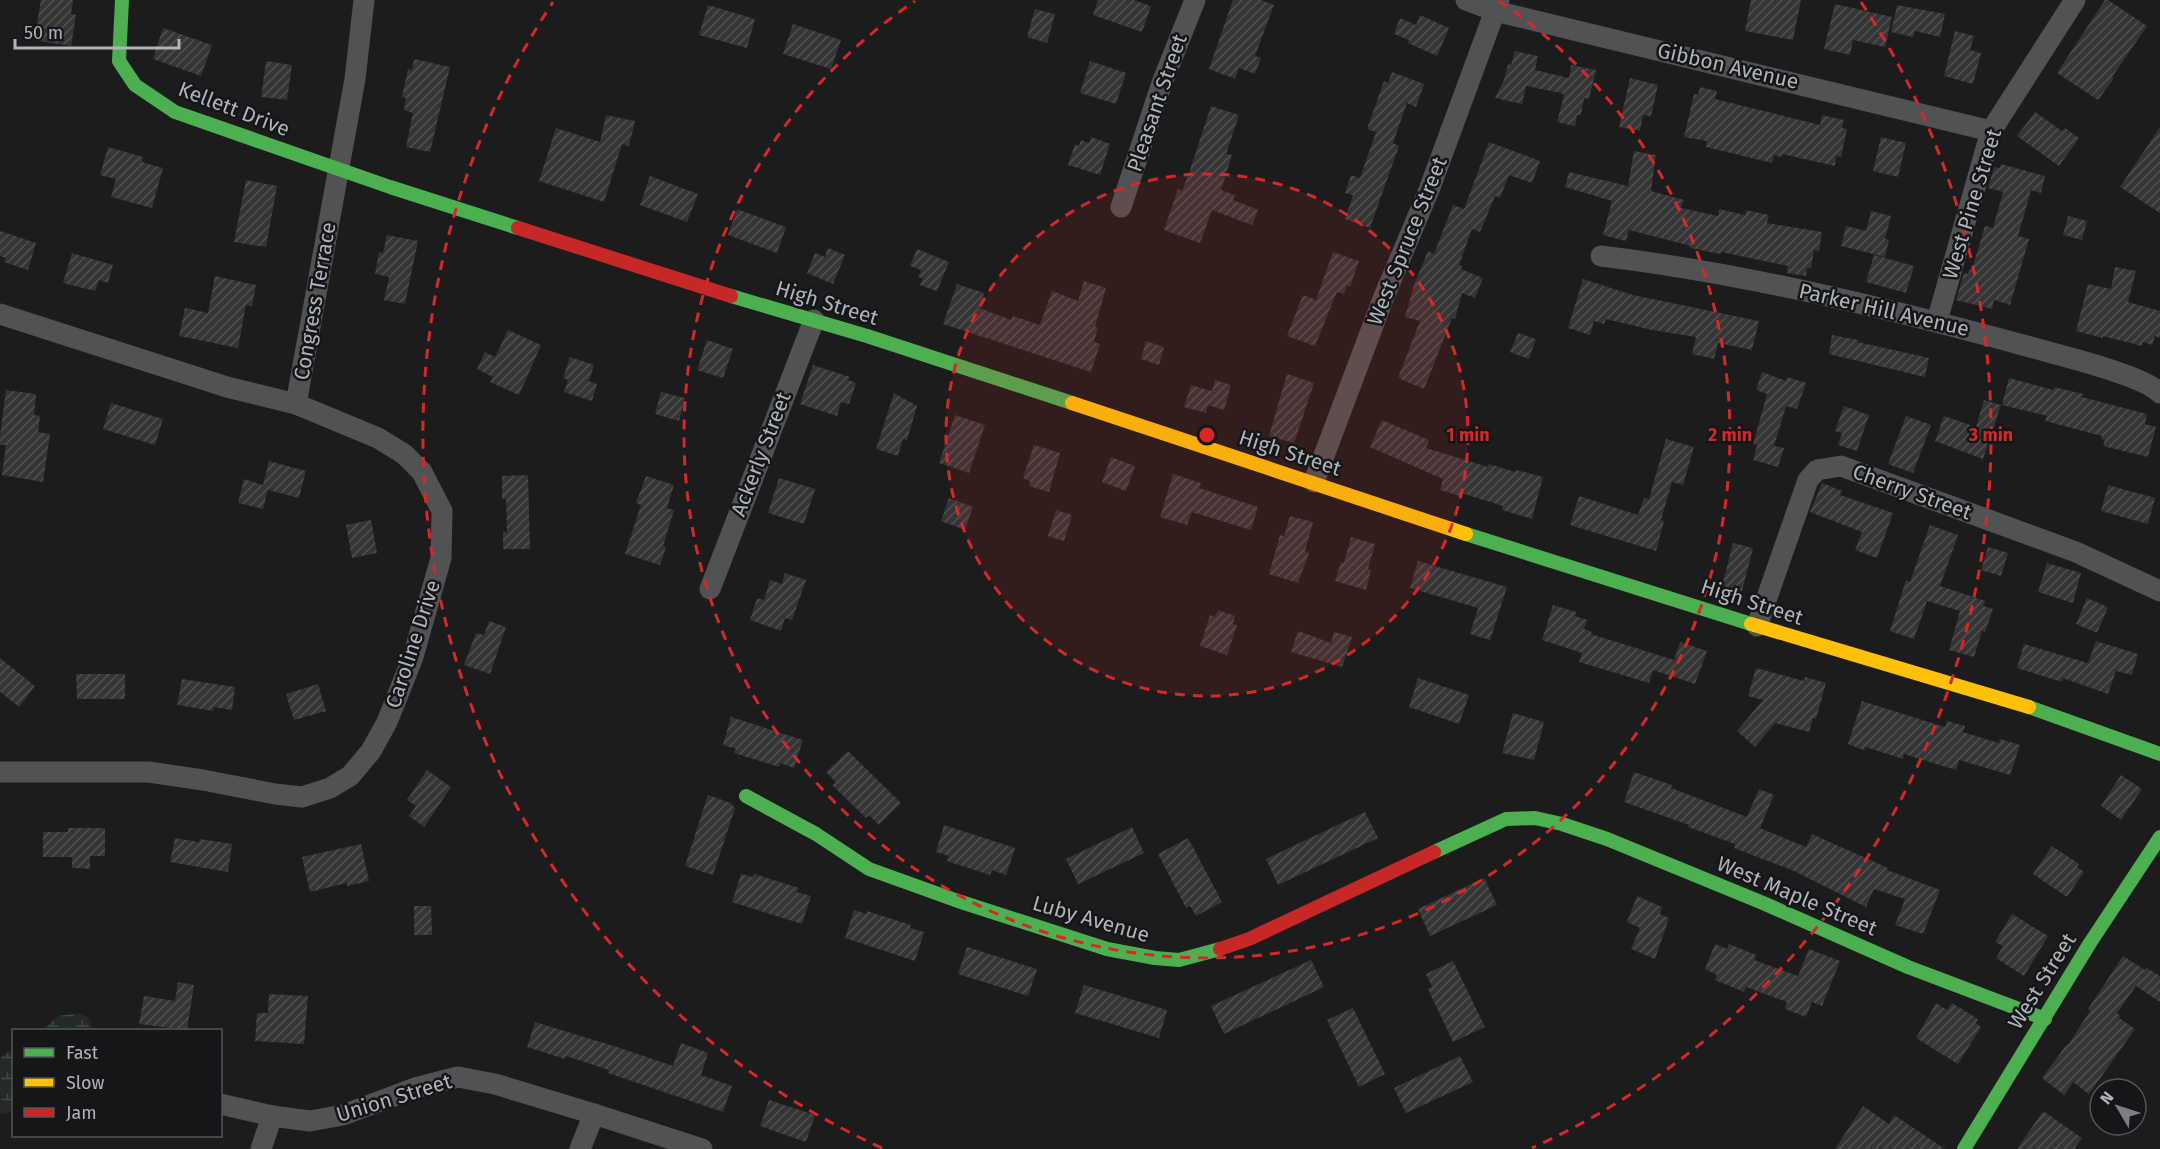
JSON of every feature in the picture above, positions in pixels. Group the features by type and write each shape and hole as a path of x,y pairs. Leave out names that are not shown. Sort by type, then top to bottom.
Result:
{"street":[{"name":"Kellett Drive","path":"122,0 119,61 135,84 150,97 175,112 338,170"},
{"name":"Congress Terrace","path":"0,314 228,387 297,404 355,79 364,0"},
{"name":"Pleasant Street","path":"1121,207 1162,83 1195,0"},
{"name":"Gibbon Avenue","path":"1466,0 1497,5 1991,131"},
{"name":"West Pine Street","path":"1937,321 1991,131 2075,0"},
{"name":"West Spruce Street","path":"1314,482 1383,300 1428,190 1497,5"},
{"name":"High Street","path":"338,170 730,296 814,320 1314,482 1437,525 1596,573 1757,626 2044,711 2160,754"},
{"name":"Parker Hill Avenue","path":"1600,256 1671,264 1812,292 1937,321 2084,362 2133,378 2157,389 2160,393"},
{"name":"Ackerly Street","path":"710,589 814,320"},
{"name":"Caroline Drive","path":"0,772 149,772 274,794 302,796 330,788 350,776 370,751 387,722 413,657 441,558 442,511 422,472 404,454 378,438 297,404"},
{"name":"Cherry Street","path":"1757,626 1808,480 1817,470 1841,466 2076,552 2160,591"},
{"name":"Luby Avenue","path":"746,796 816,834 869,869 958,901 1107,949 1179,960 1210,953 1249,939 1506,819 1532,818"},
{"name":"West Maple Street","path":"1532,818 1562,824 1607,839 1908,966 2045,1019"},
{"name":"West Street","path":"1964,1149 2090,943 2160,837"},
{"name":"Union Street","path":"222,1104 272,1116 310,1121 343,1115 415,1088 458,1077 495,1084 594,1113 702,1149"},
{"path":"580,1149 594,1113"},
{"path":"261,1149 272,1116"}],"green space":[{"path":"78,1013 89,1018 93,1029 44,1029 58,1016"},
{"path":"12,1051 12,1112 0,1114 0,1057"}],"building":[{"path":"41,0 73,0 71,14 76,15 71,46 34,40"},
{"path":"1098,0 1133,0 1151,6 1142,32 1093,15"},
{"path":"1233,0 1261,0 1274,5 1255,56 1261,58 1255,74 1239,68 1235,79 1209,69"},
{"path":"1751,0 1801,0 1793,40 1745,31"},
{"path":"2105,0 2147,26 2098,100 2057,73"},
{"path":"1835,4 1892,17 1885,47 1853,40 1850,55 1824,49"},
{"path":"708,5 755,19 747,48 699,35"},
{"path":"1897,5 1945,14 1940,37 1915,31 1913,37 1891,32"},
{"path":"1035,9 1055,14 1047,43 1027,37"},
{"path":"1420,15 1449,28 1437,56 1394,34 1400,18 1416,25"},
{"path":"793,24 841,40 831,69 783,54"},
{"path":"163,28 212,45 201,76 153,59"},
{"path":"1955,31 1974,36 1970,50 1981,53 1973,84 1944,76"},
{"path":"1515,51 1538,56 1535,70 1569,78 1571,65 1596,70 1589,99 1584,98 1581,115 1577,115 1575,126 1557,122 1564,95 1561,93 1526,86 1522,104 1495,98 1504,80 1508,64 1511,65"},
{"path":"414,59 450,67 430,152 406,147 413,113 404,110 406,98 402,97 408,69 412,70"},
{"path":"266,61 292,65 287,100 261,97"},
{"path":"1090,61 1126,73 1116,104 1080,93"},
{"path":"1392,72 1424,84 1416,107 1407,103 1393,143 1399,146 1370,228 1345,219 1353,195 1345,193 1351,175 1360,178 1376,132 1367,129 1384,81 1388,83"},
{"path":"1630,78 1658,85 1651,116 1643,115 1640,131 1619,127"},
{"path":"1700,87 1717,91 1715,99 1820,125 1822,115 1844,120 1842,128 1847,129 1841,157 1836,156 1835,166 1782,154 1781,157 1774,155 1772,163 1706,147 1707,141 1684,137 1694,94 1698,95"},
{"path":"1211,106 1239,115 1226,154 1232,155 1221,190 1235,195 1233,200 1258,210 1252,225 1212,210 1200,243 1164,230 1178,189 1182,191 1189,173"},
{"path":"2035,112 2062,131 2065,128 2079,138 2059,166 2017,136"},
{"path":"606,115 635,121 629,146 622,144 604,202 539,181 556,128 600,142"},
{"path":"2160,127 2160,213 2120,187"},
{"path":"1091,137 1110,144 1100,175 1068,165 1075,144 1079,146 1081,140 1089,143"},
{"path":"1881,137 1906,143 1898,177 1873,171"},
{"path":"1489,142 1540,161 1532,183 1509,175 1500,198 1495,196 1480,232 1472,229 1459,265 1462,266 1461,269 1483,278 1475,298 1462,293 1455,319 1452,318 1424,389 1398,378 1420,321 1405,317 1414,285 1428,251 1434,254 1453,205 1464,209"},
{"path":"108,147 143,157 142,162 163,168 152,208 111,197 116,179 100,175"},
{"path":"1634,151 1656,155 1651,191 1684,200 1681,208 1718,216 1719,209 1745,215 1746,210 1769,215 1767,223 1822,232 1819,251 1814,250 1811,268 1807,268 1806,276 1787,273 1788,266 1690,248 1691,246 1629,230 1626,241 1603,235 1612,201 1565,187 1569,172 1628,186"},
{"path":"2001,164 2045,176 2041,193 2031,190 2018,236 2029,239 2010,305 1994,300 1992,309 1956,300 1964,273 1968,274 1972,269 1985,226 1993,228 2003,192 1988,188 1994,167 2000,168"},
{"path":"650,176 698,194 687,222 640,205"},
{"path":"246,180 277,186 266,247 234,242"},
{"path":"737,209 786,227 777,253 728,235"},
{"path":"1871,211 1891,216 1885,239 1889,240 1885,257 1841,246 1846,226 1866,231"},
{"path":"2068,216 2087,221 2082,240 2063,235"},
{"path":"0,231 36,243 28,270 4,262 6,258 0,256"},
{"path":"387,235 418,241 405,304 384,300 389,277 375,274 379,252 383,253"},
{"path":"828,248 845,255 833,284 807,273 815,253 825,257"},
{"path":"917,249 949,262 937,291 920,285 923,278 918,277 921,270 910,266"},
{"path":"1333,252 1359,261 1350,287 1347,286 1344,294 1337,292 1315,346 1287,336 1303,295 1316,300"},
{"path":"72,253 113,265 108,283 99,280 95,291 63,283"},
{"path":"1874,255 1914,266 1906,293 1866,282"},
{"path":"2115,267 2136,271 2128,302 2160,311 2160,338 2155,336 2152,345 2143,342 2142,346 2076,331 2088,284 2111,289"},
{"path":"215,276 256,285 252,306 246,305 238,348 179,336 185,308 208,313"},
{"path":"1583,279 1633,295 1759,321 1752,350 1718,343 1714,359 1692,354 1696,337 1606,319 1604,324 1594,321 1590,335 1568,328"},
{"path":"1084,281 1106,288 1095,327 1098,328 1094,342 1100,344 1091,372 943,324 957,284 984,293 979,308 1011,320 1013,316 1040,325 1052,291 1078,301"},
{"path":"508,330 541,345 519,395 490,382 493,377 477,369 485,352 495,357"},
{"path":"1518,333 1536,339 1529,359 1510,352"},
{"path":"1832,335 1929,358 1925,377 1829,354"},
{"path":"707,340 733,349 723,378 697,370"},
{"path":"1146,341 1164,347 1159,365 1141,359"},
{"path":"570,357 594,365 589,381 597,384 592,401 564,392 568,380 563,378"},
{"path":"813,365 850,377 848,380 856,383 849,404 841,402 837,416 800,404"},
{"path":"1762,372 1786,381 1787,377 1806,383 1797,409 1786,406 1774,446 1784,448 1778,467 1753,460 1757,445 1753,444 1767,394 1756,390"},
{"path":"1287,374 1314,383 1294,443 1269,436"},
{"path":"2009,378 2053,390 2054,387 2083,394 2082,397 2147,414 2145,424 2156,427 2148,457 2103,446 2105,440 2101,439 2102,436 2045,421 2047,416 2002,405"},
{"path":"1215,380 1231,385 1224,410 1208,405 1206,413 1184,407 1191,385 1212,391"},
{"path":"6,390 36,394 34,415 40,416 38,432 50,434 43,482 2,475 6,445 0,445 0,436"},
{"path":"661,392 685,398 679,421 655,414"},
{"path":"894,393 917,406 907,440 903,439 898,456 876,449"},
{"path":"1984,400 2001,405 1983,459 1935,441 1944,416 1976,427"},
{"path":"111,403 163,419 155,445 103,429"},
{"path":"1844,406 1869,415 1857,451 1838,445 1842,433 1835,431"},
{"path":"955,415 985,425 969,473 939,463"},
{"path":"1906,416 1931,425 1913,473 1888,464"},
{"path":"1382,420 1429,440 1426,448 1488,467 1489,464 1543,477 1532,519 1502,510 1503,506 1461,493 1460,496 1440,490 1443,479 1370,447"},
{"path":"1666,439 1694,447 1683,485 1672,482 1661,520 1664,521 1656,551 1570,525 1579,496 1638,515 1644,498 1649,499"},
{"path":"1034,445 1060,453 1049,492 1029,486 1030,481 1023,478"},
{"path":"1111,457 1135,466 1126,491 1102,482"},
{"path":"269,461 306,471 299,498 268,490 263,509 238,503 244,479 263,485"},
{"path":"1173,474 1201,483 1199,488 1258,507 1251,530 1192,512 1187,525 1160,517"},
{"path":"528,475 530,549 503,549 503,532 507,532 506,499 502,499 502,476"},
{"path":"646,476 674,485 667,508 674,510 660,565 625,554 641,505 636,503"},
{"path":"779,478 815,489 804,524 768,513"},
{"path":"1822,483 1842,491 1840,495 1893,513 1877,558 1855,550 1862,532 1810,512"},
{"path":"2108,485 2155,498 2148,524 2101,511"},
{"path":"949,498 973,507 965,530 941,521"},
{"path":"1056,510 1072,515 1064,541 1048,536"},
{"path":"1290,516 1313,522 1305,551 1309,553 1298,583 1269,574 1280,535 1284,536"},
{"path":"371,520 377,553 352,558 346,525"},
{"path":"1930,525 1958,535 1940,586 1985,601 1983,606 1993,609 1985,632 1982,631 1974,657 1949,650 1960,611 1927,601 1914,639 1890,631 1906,580 1910,582"},
{"path":"1351,537 1375,544 1368,569 1371,570 1366,590 1335,581 1341,562 1344,563"},
{"path":"1733,543 1753,548 1742,591 1722,586"},
{"path":"1988,547 2008,553 2001,576 1981,570"},
{"path":"1418,561 1507,587 1490,640 1470,634 1478,608 1410,588"},
{"path":"2047,563 2081,573 2073,603 2038,592"},
{"path":"785,573 806,580 792,620 785,618 781,631 750,620 757,598 764,600 770,580 782,584"},
{"path":"2087,598 2108,607 2097,633 2076,624"},
{"path":"1553,605 1576,612 1575,616 1587,620 1584,629 1592,632 1591,634 1674,660 1680,642 1707,651 1695,684 1653,670 1649,683 1579,662 1582,653 1542,640"},
{"path":"1218,610 1235,616 1233,624 1237,625 1227,655 1200,646 1210,615 1215,617"},
{"path":"489,621 506,627 490,674 464,665 476,633 484,635"},
{"path":"1298,631 1331,643 1334,632 1352,637 1342,667 1291,652"},
{"path":"2096,641 2138,654 2132,675 2116,671 2108,694 2063,678 2062,682 2017,668 2024,644 2088,663"},
{"path":"0,658 35,686 19,707 0,692"},
{"path":"1756,668 1804,681 1805,677 1826,683 1816,719 1813,718 1809,732 1775,723 1755,747 1737,731 1763,700 1748,696"},
{"path":"76,674 125,674 125,699 77,699"},
{"path":"1418,678 1469,695 1459,724 1409,707"},
{"path":"182,679 235,687 232,710 214,707 213,711 177,705"},
{"path":"318,684 326,711 294,720 286,694"},
{"path":"1862,701 1945,727 1947,721 1965,726 1963,732 1999,743 2000,739 2020,745 2010,775 1959,760 1956,770 1904,754 1903,759 1866,747 1864,750 1848,744"},
{"path":"1513,713 1544,722 1534,760 1502,753"},
{"path":"731,717 803,740 794,768 780,763 779,767 734,753 736,749 723,745"},
{"path":"848,751 901,803 879,825 869,815 866,818 832,785 836,782 826,772"},
{"path":"427,770 451,787 424,827 409,816 416,806 407,800"},
{"path":"1634,772 1672,785 1671,788 1747,817 1759,789 1774,795 1760,828 1806,847 1812,834 1888,868 1887,870 1940,890 1923,934 1895,925 1905,899 1874,889 1866,907 1794,871 1734,848 1735,844 1624,802"},
{"path":"2121,775 2142,789 2121,820 2101,806"},
{"path":"708,795 731,803 735,808 713,875 685,866"},
{"path":"1365,812 1378,838 1278,885 1266,859"},
{"path":"944,825 1015,848 1006,875 992,870 990,875 947,861 949,856 936,852"},
{"path":"1132,827 1144,853 1078,884 1066,859"},
{"path":"68,828 105,828 105,856 90,856 90,869 72,868 72,857 43,857 43,832 68,832"},
{"path":"175,838 232,844 228,872 170,862"},
{"path":"1188,838 1222,902 1196,916 1190,906 1186,908 1158,854"},
{"path":"361,844 369,881 347,886 347,883 310,892 302,857"},
{"path":"2052,846 2079,864 2077,867 2084,872 2067,897 2033,874"},
{"path":"741,874 753,877 754,874 799,888 797,892 811,896 802,924 732,902"},
{"path":"1484,878 1497,905 1430,936 1418,909"},
{"path":"1637,896 1662,907 1660,914 1669,918 1655,959 1631,949 1640,928 1627,922"},
{"path":"414,906 431,906 432,935 414,935"},
{"path":"854,910 866,914 867,911 911,925 910,928 924,932 915,961 845,938"},
{"path":"2012,914 2048,936 2024,976 1996,958 2003,946 1995,942"},
{"path":"1715,944 1727,949 1729,944 1756,955 1754,960 1798,976 1809,949 1840,961 1822,1006 1812,1002 1806,1017 1785,1009 1787,1002 1746,987 1744,992 1715,980 1717,975 1705,969"},
{"path":"967,947 1037,969 1028,996 958,974"},
{"path":"2123,956 2145,970 2147,968 2160,976 2160,1002 2136,986 2117,1013 2121,1016 2119,1018 2135,1029 2101,1077 2088,1077 2088,1093 2073,1082 2064,1095 2042,1078 2068,1045 2090,1011 2088,1009"},
{"path":"1311,960 1324,987 1224,1034 1211,1006"},
{"path":"1453,961 1485,1027 1453,1042 1428,989 1432,987 1426,974"},
{"path":"178,982 194,985 187,1029 139,1024 144,996 175,1001"},
{"path":"1084,985 1167,1010 1159,1038 1075,1013"},
{"path":"269,994 308,996 304,1044 255,1041 257,1013 268,1013"},
{"path":"1936,1003 1947,1010 1952,1003 1978,1019 1976,1023 1981,1027 1958,1064 1916,1038"},
{"path":"1353,1008 1385,1074 1359,1087 1327,1020"},
{"path":"535,1022 673,1066 681,1043 708,1053 701,1075 732,1086 723,1112 608,1073 609,1070 566,1056 565,1059 527,1047"},
{"path":"1460,1056 1473,1082 1406,1113 1394,1088"},
{"path":"769,1100 815,1115 806,1142 760,1126"},
{"path":"1863,1106 1889,1124 1894,1115 1945,1149 1835,1149"},
{"path":"2043,1111 2082,1138 2074,1149 2017,1149"}],"traffic: fast":[{"path":"122,0 119,61 135,85 175,112 390,187 518,228"},
{"path":"731,296 867,336 1072,403"},
{"path":"1466,534 1751,624"},
{"path":"2029,707 2160,754"},
{"path":"746,796 816,834 869,869 958,901 1107,949 1155,958 1179,960 1220,949"},
{"path":"1434,852 1506,819 1535,818 1562,824 1607,839 1763,903 1908,967 2045,1019"},
{"path":"1964,1149 2090,943 2160,837"}],"traffic: slow":[{"path":"1072,403 1466,534"},
{"path":"1751,624 2029,707"}],"traffic: jam":[{"path":"518,228 731,296"},
{"path":"1220,949 1249,939 1434,852"}]}
